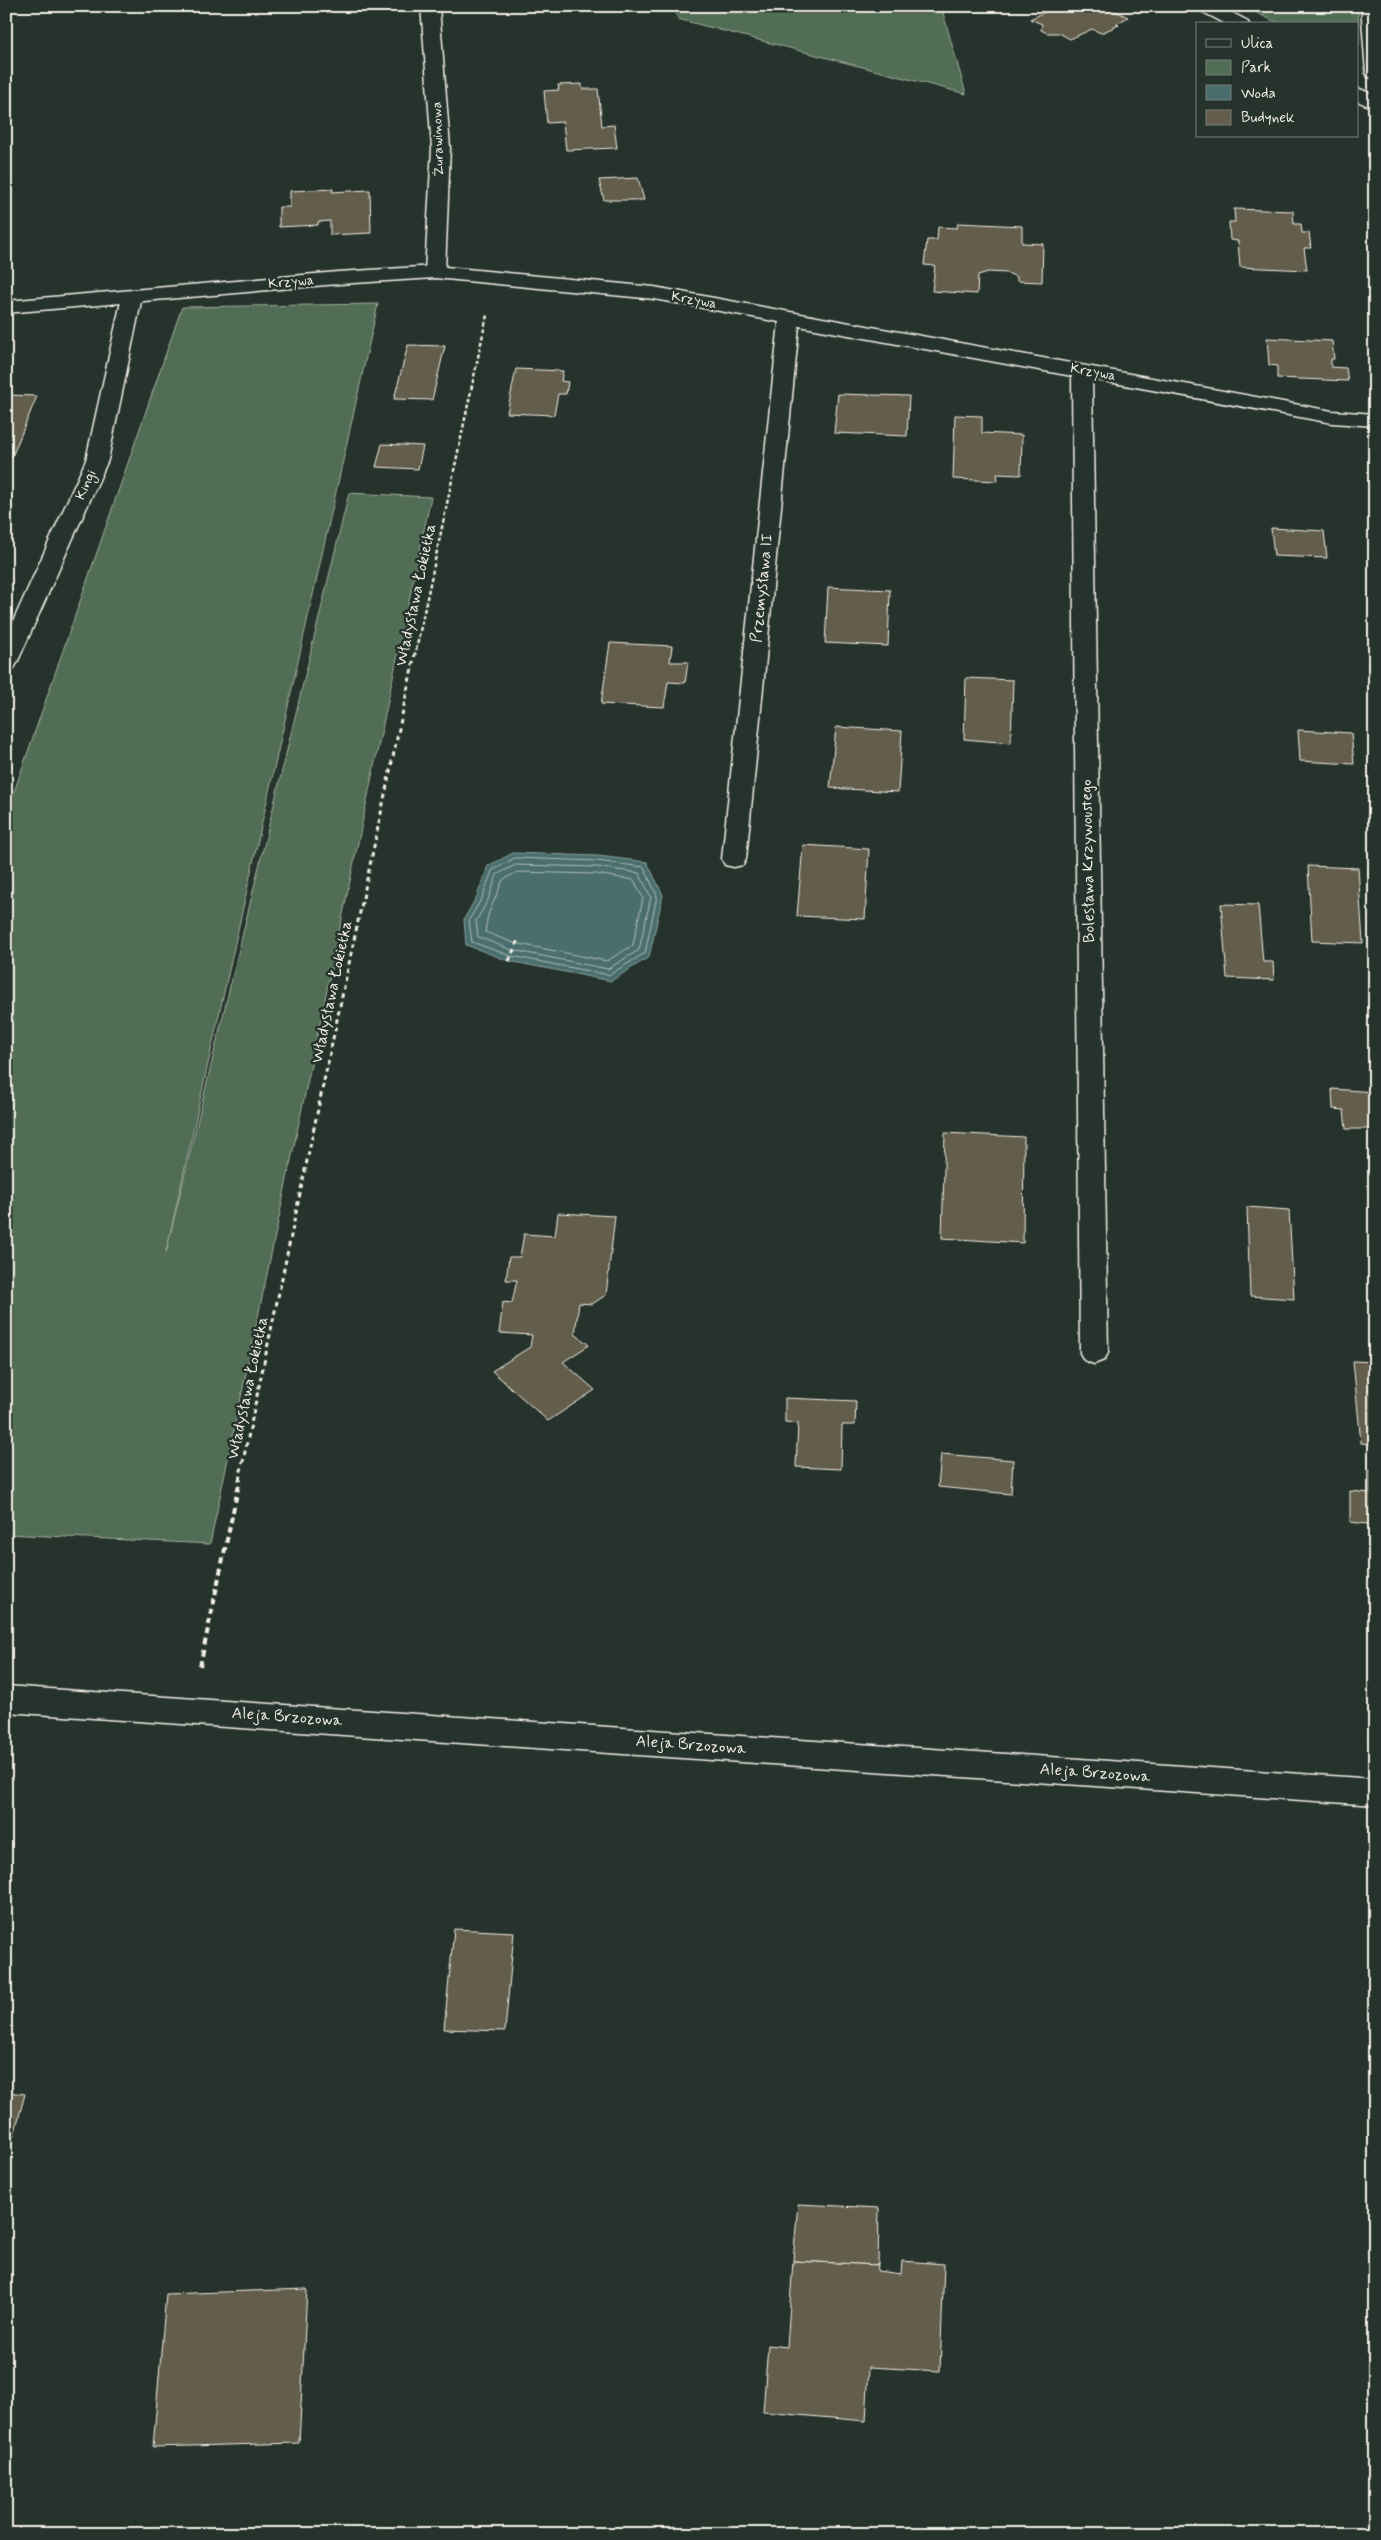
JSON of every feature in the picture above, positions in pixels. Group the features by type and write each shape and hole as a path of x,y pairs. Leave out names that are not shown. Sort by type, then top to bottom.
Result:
{"street":[{"name":"Żurawinowa","path":"430,6 441,148 436,272"},
{"path":"1205,6 1236,22"},
{"path":"1370,6 1375,73"},
{"path":"1358,93 1375,103"},
{"name":"Krzywa","path":"6,307 338,278 436,272 654,293 1332,417 1375,420"},
{"name":"Kingi","path":"6,663 97,460 132,297"},
{"name":"Przemysława II","path":"734,859 790,317"},
{"name":"Bolesława Krzywoustego","path":"1082,370 1094,1353"},
{"name":"Aleja Brzozowa","path":"6,1699 191,1710 1375,1792"}],"path":[{"name":"Władysława Łokietka","path":"191,1710 494,278"},
{"path":"509,961 518,940"}],"green space":[{"path":"673,6 941,6 966,94 678,19"},
{"path":"1242,6 1358,6 1359,45 1358,22 1276,22"},
{"path":"378,304 166,1252 349,493 431,497 210,1544 6,1534 6,815 182,307"}],"water":[{"path":"513,853 598,856 647,862 663,895 649,957 611,981 509,961 466,945 464,919 477,896 488,866"}],"building":[{"path":"1057,6 1105,6 1128,17 1116,24 1119,25 1101,33 1092,29 1070,39 1059,33 1047,33 1041,30 1042,24 1030,19"},
{"path":"582,84 582,89 598,89 602,126 614,125 617,148 566,150 563,122 547,123 544,91 559,90 558,85"},
{"path":"638,178 644,200 604,200 599,180"},
{"path":"333,189 332,192 370,190 371,233 330,235 330,221 318,222 318,225 279,227 279,207 290,207 290,191"},
{"path":"1234,209 1293,211 1294,224 1301,224 1302,233 1309,233 1311,248 1304,248 1307,270 1240,267 1238,241 1230,240 1229,222 1235,222"},
{"path":"958,223 1022,226 1022,243 1043,244 1042,282 1017,281 1017,277 1007,273 988,272 978,275 977,294 932,291 935,266 924,265 927,240 937,240 938,227 957,228"},
{"path":"1267,338 1332,341 1334,359 1331,359 1331,367 1346,368 1348,381 1277,378 1277,366 1269,365"},
{"path":"408,345 445,346 432,400 394,399"},
{"path":"516,369 563,371 561,381 568,382 566,394 558,394 554,415 507,413"},
{"path":"838,394 909,396 907,436 834,433"},
{"path":"6,395 37,396 11,459 6,458"},
{"path":"955,415 982,416 982,433 1022,435 1021,475 997,474 998,481 953,479"},
{"path":"382,444 423,446 418,469 376,467"},
{"path":"1271,528 1324,531 1327,558 1274,556"},
{"path":"828,587 890,590 888,646 825,643"},
{"path":"610,643 672,646 670,662 688,662 685,683 668,682 664,707 601,704"},
{"path":"966,678 1013,680 1011,743 964,739"},
{"path":"836,727 902,731 898,792 830,788"},
{"path":"1298,730 1351,733 1354,764 1300,761"},
{"path":"803,845 869,849 865,919 797,916"},
{"path":"1308,866 1358,868 1363,943 1312,941"},
{"path":"1221,904 1258,905 1263,962 1273,962 1274,980 1227,978"},
{"path":"1332,1089 1375,1092 1375,1129 1346,1129 1344,1110 1333,1109"},
{"path":"945,1133 1024,1137 1023,1243 942,1238"},
{"path":"1247,1207 1289,1210 1294,1299 1250,1296"},
{"path":"558,1213 615,1216 606,1295 592,1304 579,1303 575,1334 589,1345 563,1362 595,1390 548,1421 492,1371 530,1347 532,1335 499,1333 503,1302 512,1303 517,1280 506,1280 509,1257 520,1257 524,1234 555,1236"},
{"path":"1353,1361 1375,1362 1375,1444 1361,1443"},
{"path":"785,1398 856,1401 855,1425 842,1425 841,1469 796,1467 798,1423 785,1422"},
{"path":"941,1454 1013,1460 1011,1494 938,1487"},
{"path":"1370,1470 1375,1471 1375,1525 1350,1522 1350,1491 1370,1493"},
{"path":"454,1929 514,1932 505,2031 444,2029"},
{"path":"6,2092 25,2094 6,2165"},
{"path":"798,2204 879,2208 878,2265 793,2261"},
{"path":"793,2261 878,2265 877,2271 901,2274 902,2261 944,2264 940,2371 869,2367 866,2421 763,2412 768,2345 787,2347"},
{"path":"307,2289 299,2443 153,2447 166,2294"}]}
